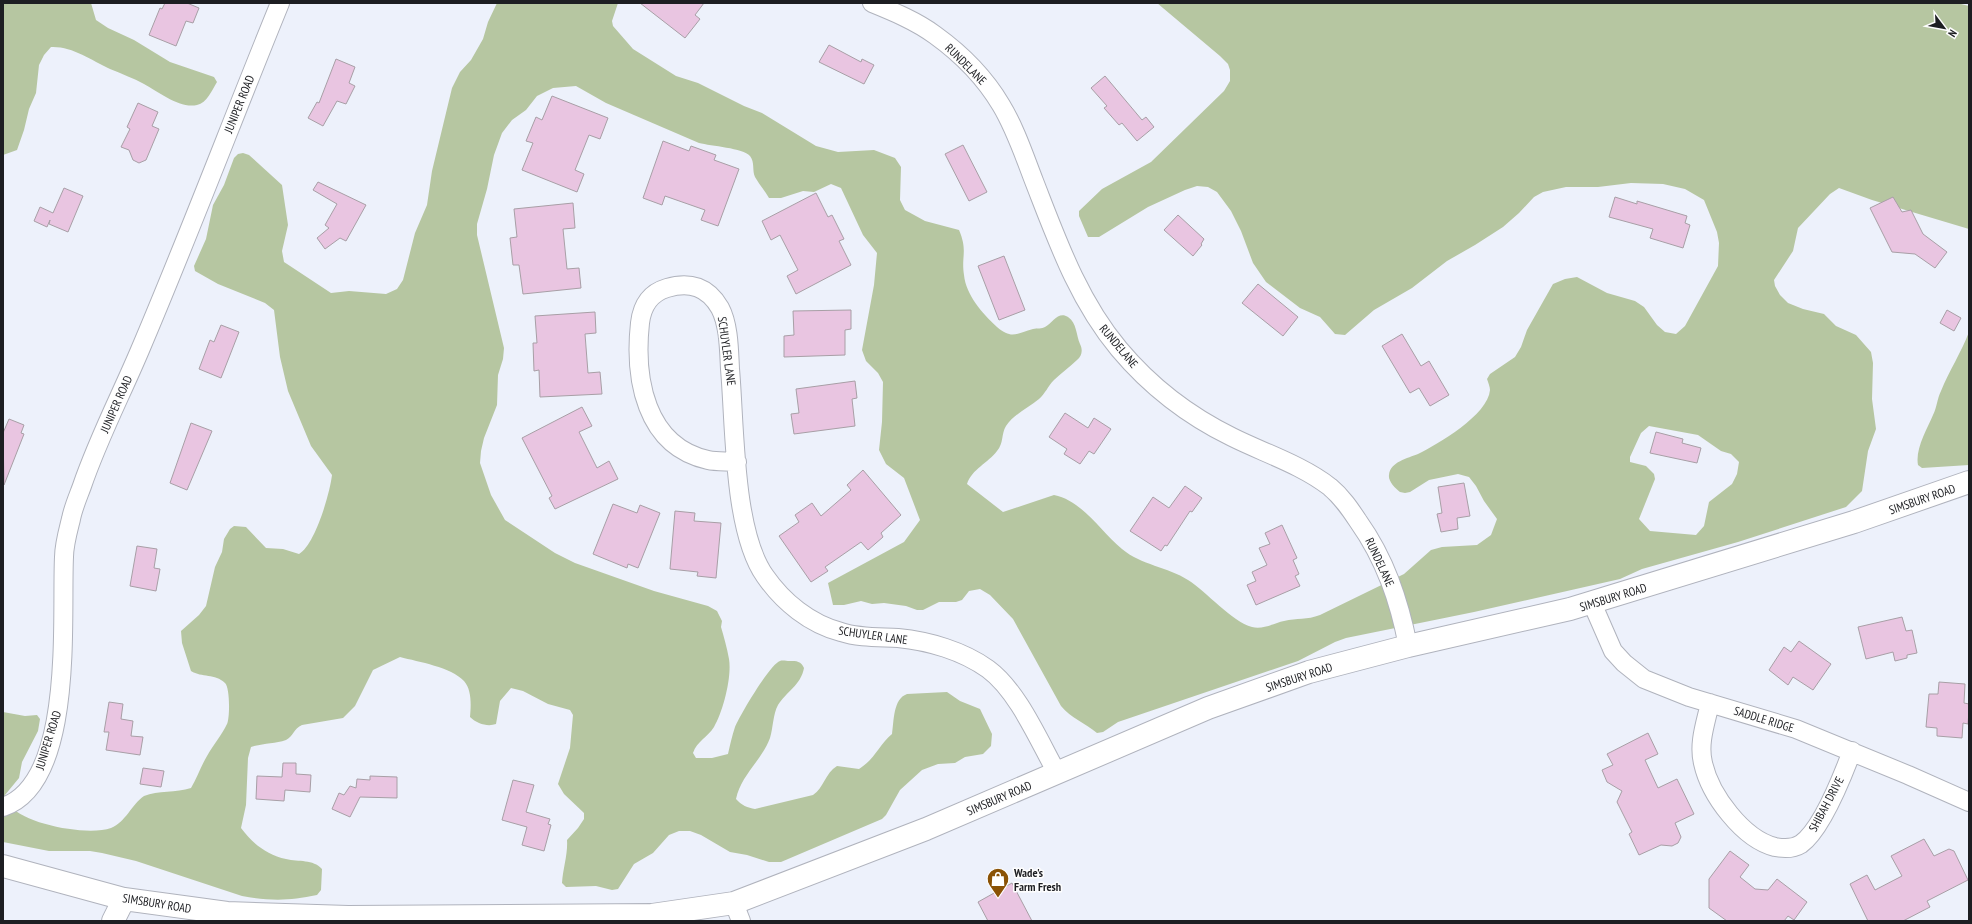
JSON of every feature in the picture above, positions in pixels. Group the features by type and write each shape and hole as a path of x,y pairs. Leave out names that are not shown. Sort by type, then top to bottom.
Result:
{"main road":[{"name":"SIMSBURY ROAD","path":"3,866 124,898 227,913 348,917 652,915 737,912 911,834 1208,708 1309,672 1408,646 1550,615 1592,603 1847,524 1969,482"},
{"path":"113,921 124,898"}],"street":[{"name":"JUNIPER ROAD","path":"3,807 25,793 36,779 43,763 58,717 61,689 64,554 71,516 89,464 140,351 280,3"},
{"name":"RUNDELANE","path":"872,3 919,25 935,35 978,74 991,90 1002,106 1018,138 1073,278 1091,312 1119,349 1145,376 1175,403 1212,427 1308,473 1330,488 1347,504 1374,543 1388,575 1400,610 1408,646"},
{"name":"SCHUYLER LANE","path":"737,462 709,460 680,448 664,435 651,415 642,383 639,338 641,313 648,301 658,291 686,284 696,285 711,295 722,313 730,362 742,509 754,554 765,576 788,602 811,620 838,632 865,636 901,638 941,646 988,669 1004,684 1016,699 1057,773"},
{"name":"SADDLE RIDGE","path":"1592,603 1609,644 1624,663 1644,679 1654,684 1710,703 1796,729 1852,751 1969,802"},
{"name":"SHIBAH DRIVE","path":"1710,703 1702,746 1703,763 1706,774 1718,797 1740,825 1757,840 1770,845 1790,848 1797,846 1806,839 1834,795 1852,751"}],"green space":[{"path":"3,3 91,3 96,20 108,28 134,40 170,62 214,77 217,82 204,102 197,105 184,105 81,54 59,47 51,47 44,55 39,65 36,93 29,109 17,150 3,155"},
{"path":"497,3 618,3 612,21 613,26 633,49 676,76 698,83 744,106 762,113 816,146 838,152 874,150 895,158 901,167 900,200 905,210 925,221 959,230 964,248 963,268 965,282 971,297 991,322 1002,331 1011,334 1019,334 1033,329 1044,328 1058,316 1061,315 1068,317 1073,322 1082,348 1082,353 1079,358 1054,380 1041,397 1009,422 1004,429 1002,442 999,448 976,470 967,484 1003,512 1054,495 1064,498 1074,503 1114,542 1129,554 1188,580 1236,619 1244,624 1256,628 1284,621 1311,618 1320,615 1404,574 1431,550 1442,547 1477,545 1491,535 1497,519 1469,477 1458,474 1429,480 1410,492 1405,493 1400,492 1392,484 1389,477 1390,471 1400,461 1418,454 1461,428 1481,409 1487,400 1490,390 1487,379 1490,374 1515,357 1521,347 1527,330 1553,284 1565,279 1577,277 1607,293 1635,301 1644,307 1657,325 1665,332 1676,334 1685,326 1718,266 1719,243 1717,232 1704,200 1685,189 1663,184 1631,183 1598,187 1566,187 1543,192 1534,197 1503,227 1447,261 1412,288 1374,310 1345,335 1335,334 1320,317 1300,308 1266,282 1253,263 1241,231 1231,211 1217,192 1208,187 1197,186 1185,190 1148,207 1099,237 1088,237 1079,216 1079,211 1102,189 1151,162 1224,91 1230,81 1230,70 1228,64 1157,3 1957,3 1969,6 1969,229 1872,200 1839,188 1830,194 1798,228 1793,251 1774,280 1775,286 1780,295 1788,303 1803,309 1824,314 1836,326 1856,335 1871,352 1873,363 1872,399 1876,429 1868,451 1862,491 1846,507 1738,542 1642,569 1620,579 1474,612 1346,638 1298,661 1118,722 1103,732 1097,733 1069,714 1061,706 1013,619 990,595 980,589 969,591 962,600 956,602 939,602 923,610 917,610 906,606 884,603 872,604 861,601 844,605 833,605 828,583 904,542 920,520 904,478 886,464 879,450 882,422 883,382 878,373 866,361 862,350 874,285 877,253 863,235 841,188 831,184 814,192 803,191 781,198 769,198 755,177 752,158 746,153 734,149 699,143 606,103 576,86 553,88 537,96 526,110 512,120 502,133 494,155 487,189 477,224 477,235 504,348 503,359 498,375 497,405 484,438 480,463 491,495 505,520 555,553 575,563 654,591 708,606 717,611 722,621 721,627 729,659 730,666 728,684 721,713 712,730 697,745 693,753 696,758 712,758 728,754 735,727 769,671 775,664 781,661 796,661 802,664 804,668 800,679 778,705 770,738 766,746 742,782 736,799 745,806 755,809 813,795 820,788 830,772 837,766 859,769 869,761 892,734 897,705 902,697 907,694 947,692 960,701 980,709 992,734 991,746 983,754 965,757 955,763 938,764 922,770 900,790 886,815 882,819 781,862 769,862 747,855 730,852 701,835 690,831 679,831 669,835 653,853 634,864 618,889 612,890 596,886 566,887 562,883 567,851 567,840 584,819 584,813 564,794 558,784 570,748 573,715 570,710 548,704 523,691 511,688 500,701 496,724 483,724 470,717 470,693 467,685 458,676 434,666 400,657 373,670 355,706 343,718 302,725 299,726 286,740 251,747 248,758 246,805 241,828 260,848 272,855 286,859 310,862 322,869 321,890 317,895 280,900 242,896 136,861 102,853 90,851 49,851 3,842 3,712 25,716 37,715 40,719 38,731 22,762 19,778 5,795 10,806 18,813 30,819 73,830 101,830 111,828 121,822 135,804 144,796 191,788 209,752 227,724 229,716 229,696 227,686 221,680 191,671 182,643 181,631 199,615 206,606 215,567 222,552 224,539 230,529 234,526 246,527 266,548 283,549 299,554 305,549 311,540 321,518 332,475 311,446 288,391 280,357 274,310 265,303 218,284 195,271 194,266 206,239 213,205 224,185 234,158 238,154 243,153 249,155 282,185 288,225 282,251 284,262 331,293 349,291 386,294 397,289 403,280 415,233 427,205 432,171 452,88 460,72 471,60 483,39 488,22","holes":["1649,426 1698,435 1721,451 1731,454 1739,462 1737,474 1732,484 1709,502 1704,526 1696,535 1650,531 1639,519 1655,479 1654,474 1646,466 1630,462 1630,457 1641,433"]},
{"path":"1969,332 1969,465 1922,468 1918,465 1918,452 1920,446 1940,394"}],"building":[{"path":"165,3 187,3 199,8 193,23 186,21 176,46 149,35 160,8 162,9"},
{"path":"640,3 704,3 695,15 700,19 685,38"},
{"path":"829,45 861,62 862,59 874,65 864,84 819,62"},
{"path":"336,59 355,67 349,83 355,86 346,104 337,101 323,126 308,118 317,102 319,103"},
{"path":"1105,76 1142,120 1146,117 1154,127 1137,141 1122,123 1119,125 1104,108 1107,106 1091,88"},
{"path":"552,96 608,118 600,139 589,135 575,170 584,174 577,192 522,170 533,143 526,141 536,117 542,120"},
{"path":"138,103 158,112 152,126 159,129 146,160 139,163 133,160 129,150 121,147 130,129 127,127"},
{"path":"663,141 689,151 691,146 716,155 714,160 739,169 718,226 701,220 705,210 665,196 662,205 643,198"},
{"path":"963,145 987,192 969,201 945,154"},
{"path":"318,182 366,205 346,241 340,238 325,249 317,238 329,228 325,225 337,204 313,190"},
{"path":"64,188 83,196 68,232 49,224 50,220 47,227 34,221 40,207 53,213"},
{"path":"816,193 828,217 832,215 844,239 839,241 851,265 796,294 787,276 798,270 780,235 771,240 762,221"},
{"path":"1615,197 1637,204 1637,201 1687,216 1685,223 1690,225 1683,248 1650,238 1653,229 1609,217"},
{"path":"1893,197 1902,212 1911,210 1923,234 1947,252 1935,268 1915,254 1892,252 1870,208"},
{"path":"573,203 575,228 563,229 567,269 579,268 581,288 523,294 519,265 513,265 510,238 517,237 514,209"},
{"path":"1178,215 1204,239 1201,244 1202,245 1193,256 1164,230"},
{"path":"1004,256 1025,310 999,320 978,266"},
{"path":"1258,284 1298,317 1283,336 1242,303"},
{"path":"851,310 851,329 845,330 845,355 784,357 784,336 794,335 793,311"},
{"path":"1947,310 1961,318 1954,331 1940,323"},
{"path":"595,312 596,333 585,334 588,373 600,372 602,394 540,397 539,370 534,371 533,343 537,343 535,316"},
{"path":"221,325 239,332 221,378 199,369 210,340 214,342"},
{"path":"1402,334 1421,366 1429,361 1449,395 1430,406 1419,388 1410,393 1382,346"},
{"path":"855,381 857,398 852,399 855,426 794,434 791,414 799,413 796,389"},
{"path":"582,407 592,426 579,432 597,468 609,461 618,479 555,509 549,498 552,496 522,438"},
{"path":"1065,413 1088,428 1094,418 1111,429 1094,454 1089,451 1080,464 1064,454 1067,449 1049,437"},
{"path":"9,419 24,425 21,433 24,434 4,485 3,433"},
{"path":"191,423 212,431 187,490 170,483"},
{"path":"1656,432 1683,439 1682,443 1701,448 1697,463 1650,453"},
{"path":"863,470 901,515 881,533 883,537 868,550 861,542 825,567 828,571 811,582 779,536 799,522 795,515 812,503 821,516 851,490 847,485"},
{"path":"1464,483 1470,516 1457,518 1458,529 1441,532 1437,514 1442,513 1438,487"},
{"path":"1185,486 1202,498 1192,512 1190,511 1167,546 1165,545 1161,551 1130,531 1153,497 1169,508"},
{"path":"613,504 637,513 640,505 660,513 638,568 628,564 627,568 593,554"},
{"path":"675,511 695,513 694,521 721,523 716,578 697,576 698,572 670,569"},
{"path":"1282,525 1297,558 1293,560 1299,574 1295,576 1300,586 1256,605 1247,585 1256,581 1252,572 1267,565 1259,548 1270,544 1265,533"},
{"path":"137,546 157,549 154,568 160,569 156,591 130,586"},
{"path":"1902,617 1906,631 1912,630 1917,653 1907,655 1907,658 1895,661 1893,652 1866,659 1858,627"},
{"path":"1799,641 1831,664 1813,690 1793,677 1788,685 1769,670 1784,647 1791,652"},
{"path":"1939,682 1965,684 1964,703 1969,704 1969,711 1968,724 1963,723 1962,738 1937,736 1937,728 1926,727 1929,694 1938,694"},
{"path":"109,702 123,704 121,719 133,721 131,736 143,737 140,755 106,750 109,732 104,732"},
{"path":"1648,733 1658,754 1645,760 1658,788 1677,779 1694,814 1675,823 1681,837 1678,843 1672,846 1661,845 1639,855 1629,834 1632,832 1617,802 1622,791 1607,782 1602,770 1613,765 1607,754"},
{"path":"283,763 296,763 296,774 311,775 310,792 285,790 284,801 256,799 257,776 282,777"},
{"path":"143,768 164,771 161,787 140,784"},
{"path":"370,776 397,777 397,798 360,797 350,817 332,809 339,793 344,795 350,786 356,788 357,779 370,780"},
{"path":"513,780 534,785 526,812 550,819 548,824 551,825 544,851 522,845 527,827 502,820"},
{"path":"1924,839 1934,856 1949,849 1954,851 1968,880 1927,901 1930,907 1903,921 1868,921 1850,884 1867,875 1875,890 1902,876 1891,856"},
{"path":"1730,851 1749,865 1740,877 1755,889 1768,890 1777,879 1807,902 1794,920 1788,916 1784,921 1727,921 1709,908 1709,879"},
{"path":"1012,883 1032,921 988,921 978,902"}],"place":[{"name":"Wade's Farm Fresh","path":"998,898"}]}
